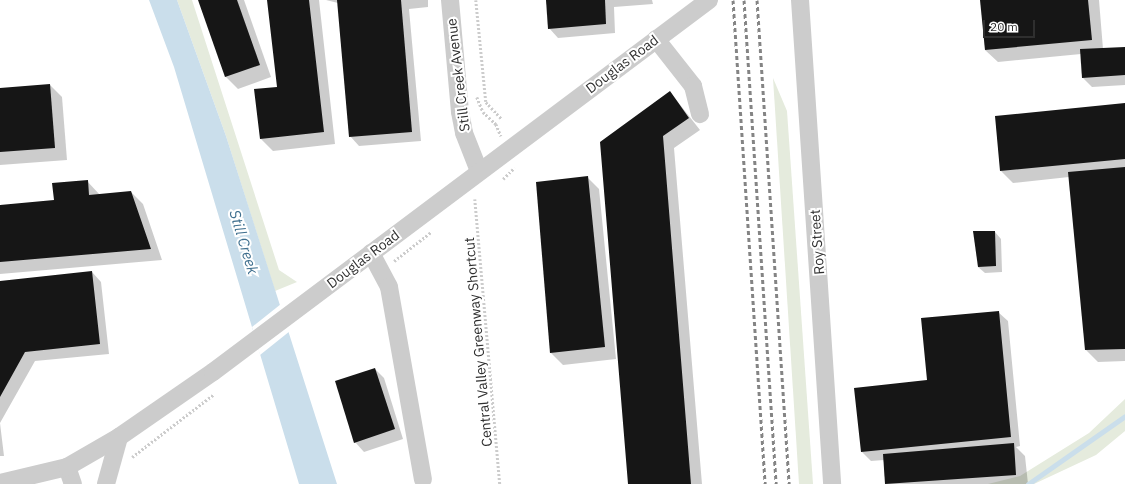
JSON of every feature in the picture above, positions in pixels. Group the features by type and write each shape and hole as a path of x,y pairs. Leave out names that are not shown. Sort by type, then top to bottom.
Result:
{"street":[{"name":"Still Creek Avenue","path":"450,0 460,112 464,133 479,171"},
{"name":"Douglas Road","path":"0,484 67,467 119,437 255,340 709,0"},
{"name":"Roy Street","path":"800,0 832,484"},
{"path":"656,39 693,86 700,114"},
{"path":"371,253 389,287 423,479"},
{"path":"106,484 119,437"},
{"path":"67,467 73,484"}],"path":[{"path":"476,0 486,102 502,119"},
{"path":"476,89 483,112 496,124"},
{"name":"Central Valley Greenway Shortcut","path":"475,199 500,484"},
{"path":"128,462 220,390"}],"shaded area":[{"path":"177,0 192,0 279,270 297,282 275,291 226,136"},
{"path":"773,78 787,111 813,484 799,484"},
{"path":"1125,399 1125,431 1096,455 1034,484 988,484 1020,476 1089,433"}],"water":[{"name":"Still Creek","path":"149,0 177,0 226,136 337,484 299,484 174,67"}],"pier":[{"path":"281,304 290,331 260,355 252,327"}],"building":[{"path":"198,0 237,0 260,65 225,77"},
{"path":"267,0 309,0 324,132 260,139 254,89 277,87"},
{"path":"337,0 401,0 412,132 349,137"},
{"path":"546,0 605,0 606,24 548,29"},
{"path":"980,0 1088,0 1092,40 985,50"},
{"path":"1125,47 1125,75 1082,78 1080,49"},
{"path":"50,84 55,148 0,152 0,88"},
{"path":"670,91 689,118 663,136 691,484 628,484 600,142"},
{"path":"1125,103 1125,159 1000,171 995,116"},
{"path":"1125,167 1125,349 1085,350 1068,172"},
{"path":"588,176 605,347 550,353 536,182"},
{"path":"88,180 89,195 131,191 151,249 0,262 0,205 54,200 52,183"},
{"path":"973,231 995,231 996,266 978,267"},
{"path":"92,271 100,344 25,352 0,397 0,281"},
{"path":"999,311 1011,437 861,452 854,388 927,380 921,318"},
{"path":"375,368 395,429 354,443 335,381"},
{"path":"1014,443 1016,475 885,484 883,454"}],"waterway":[{"path":"1028,484 1125,416"}],"railway":[{"path":"733,0 765,484"},
{"path":"744,0 776,484"},
{"path":"757,0 789,484"}]}
